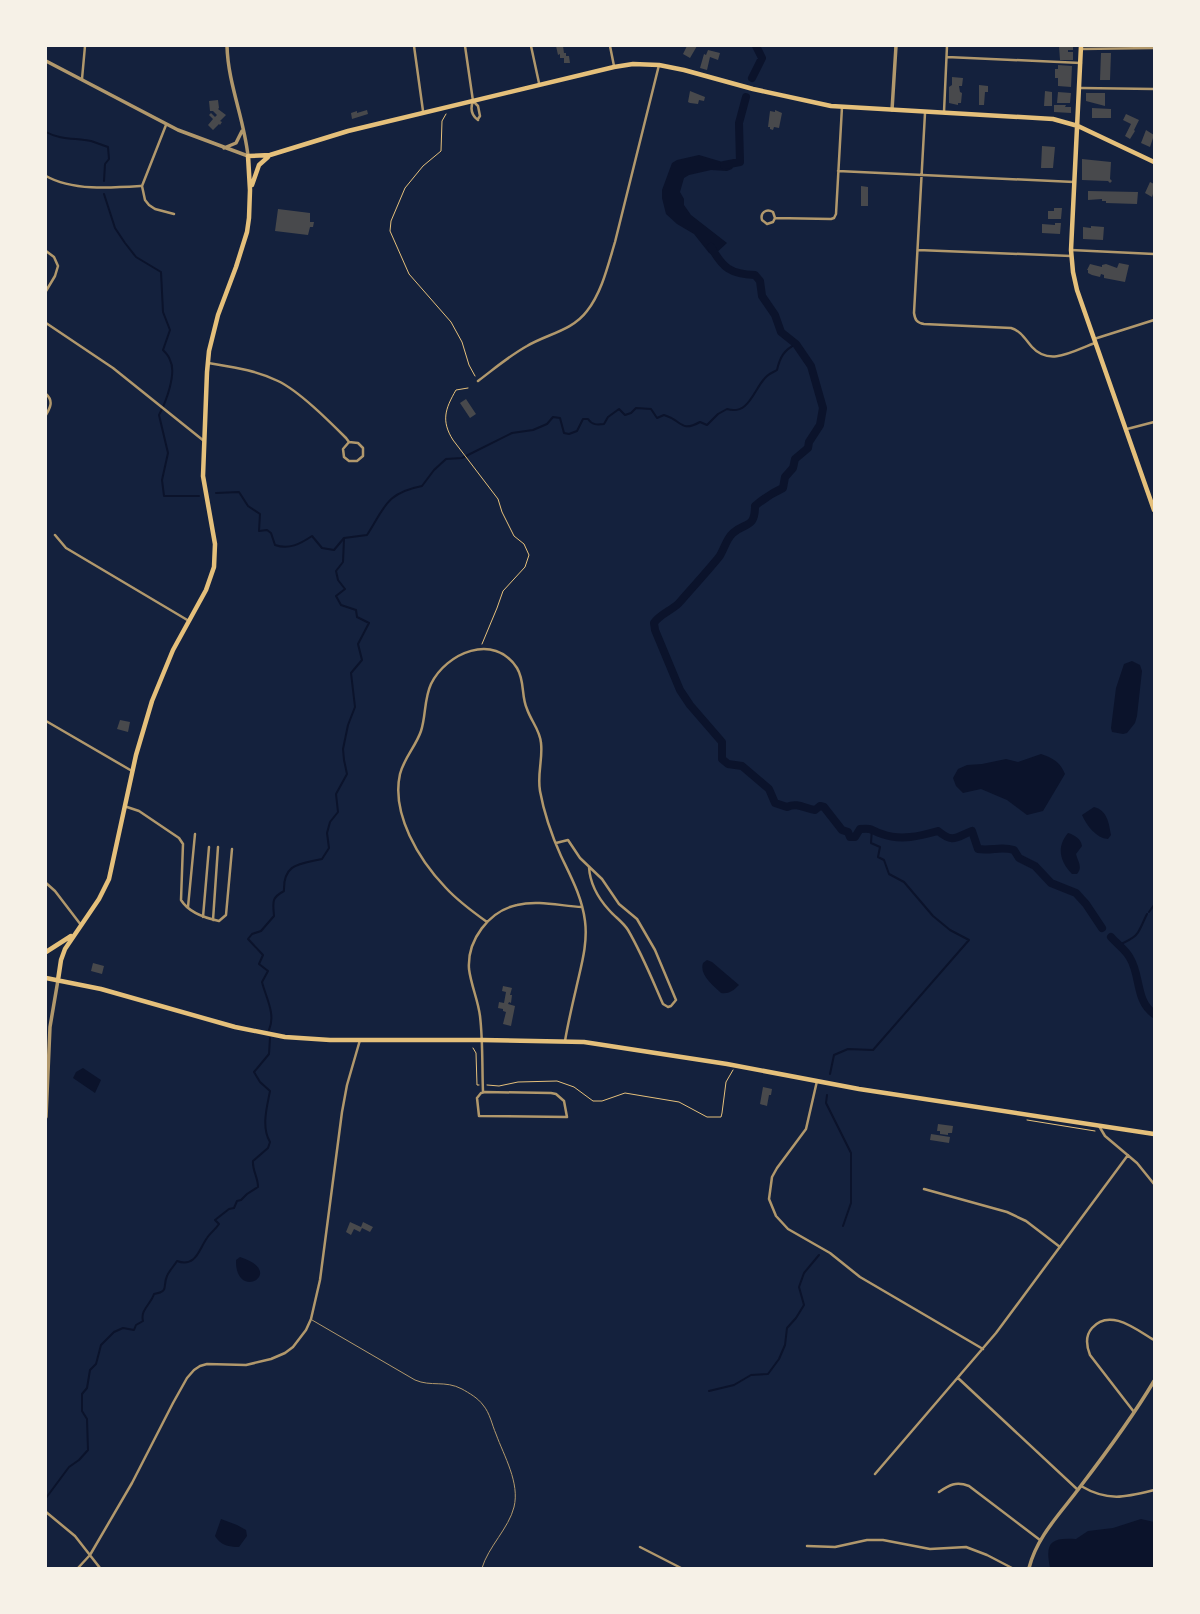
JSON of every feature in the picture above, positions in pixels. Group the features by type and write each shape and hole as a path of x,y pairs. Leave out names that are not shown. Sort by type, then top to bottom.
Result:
{"main road":[{"path":"1081,47 1071,253 1077,290 1148,486 1154,510"},
{"path":"58,980 63,954 109,879 132,771 152,701 173,650 210,582 215,560 214,537 203,484 209,351 218,315 247,232 250,190 248,156 264,156 348,131 633,64 659,65 783,97 842,107 1046,119 1077,126 1154,162"},
{"path":"250,190 259,165 274,153"},
{"path":"46,952 74,934"},
{"path":"46,978 101,989 269,1034 328,1040 565,1041 605,1044 859,1089 1099,1128 1154,1134"}],"street":[{"path":"82,79 85,46"},
{"path":"46,61 166,125 248,156 230,79 226,46"},
{"path":"414,46 423,113"},
{"path":"465,46 473,101 471,108 473,117 478,120 478,106 473,101"},
{"path":"531,46 539,85"},
{"path":"610,46 614,67"},
{"path":"892,110 896,46"},
{"path":"944,113 947,46"},
{"path":"1081,47 1154,48"},
{"path":"947,57 1081,63"},
{"path":"478,381 525,347 570,326 589,308 611,257 659,65"},
{"path":"1080,88 1154,89"},
{"path":"775,218 834,218 842,107"},
{"path":"925,112 914,313 917,322 1011,328 1022,334 1037,352 1050,357 1067,354 1154,320"},
{"path":"166,125 142,186 149,205 174,214"},
{"path":"224,148 238,141 243,129"},
{"path":"838,171 1074,182"},
{"path":"46,176 75,186 142,186"},
{"path":"918,250 1154,254"},
{"path":"46,251 54,257 58,266 46,291"},
{"path":"46,323 104,362 204,441"},
{"path":"208,363 258,373 280,382 349,442 358,443 363,448 363,456 357,461 349,461 343,455 343,449 349,442"},
{"path":"46,394 51,404 46,415"},
{"path":"1126,429 1154,422"},
{"path":"55,534 66,548 189,621"},
{"path":"487,922 445,888 427,864 408,831 399,799 400,773 422,728 429,689 442,668 460,654 474,650 495,651 509,660 519,673 527,709 542,744 538,776 540,791 556,843 582,906 585,947 565,1041"},
{"path":"46,721 132,771"},
{"path":"125,806 139,811 179,838 183,844 181,900 184,905 203,917 219,921 226,915 232,849"},
{"path":"188,907 195,834"},
{"path":"556,843 568,840 580,858 602,879 619,904 637,919 650,941 676,1000 671,1006 663,1004 627,930 598,895 591,881 589,867"},
{"path":"203,917 209,847"},
{"path":"213,920 218,847"},
{"path":"46,883 81,925"},
{"path":"483,1092 554,1094 564,1101 567,1116 480,1116 477,1100 483,1092 482,1040 469,966 474,943 487,922 503,910 524,904 582,906"},
{"path":"46,1117 49,1034 58,980"},
{"path":"78,1569 90,1555 132,1483 187,1378 194,1370 207,1364 246,1365 275,1358 293,1347 311,1319 320,1280 342,1112 360,1040"},
{"path":"817,1080 806,1129 772,1177 769,1199 776,1216 788,1229 830,1253 860,1277 983,1349"},
{"path":"1099,1128 1154,1184"},
{"path":"875,1474 1003,1325 1128,1155"},
{"path":"924,1189 1007,1212 1026,1221 1060,1247"},
{"path":"1134,1412 1090,1355 1087,1338 1097,1323 1114,1319 1154,1340"},
{"path":"958,1378 1079,1488 1105,1497 1154,1490"},
{"path":"1029,1569 1040,1540 1154,1383"},
{"path":"939,1492 958,1483 969,1486 1040,1540"},
{"path":"46,1512 75,1536 100,1569"},
{"path":"807,1546 835,1547 883,1539 930,1549 966,1547 1012,1569"},
{"path":"640,1547 681,1569"}],"lane":[{"path":"311,1319 415,1380 449,1384 462,1389 486,1409 514,1484 514,1507 482,1569"}],"path":[{"path":"450,112 442,121 440,151 405,188 391,221 390,231 409,274 452,322 478,381"},
{"path":"468,388 456,390 446,412 447,430 498,499 514,536 524,544 529,555 525,567 503,591 481,645"},
{"path":"473,1048 476,1053 477,1085 557,1081 574,1087 593,1101 602,1101 625,1093 679,1102 700,1115 717,1118 722,1114 727,1078 733,1070 740,1071"},
{"path":"1025,1120 1096,1131 1099,1128"}],"water":[{"path":"699,155 726,163 733,162 734,165 727,171 711,170 689,175 684,178 680,192 691,215 727,243 714,255 709,253 694,234 666,214 662,198 662,190 672,163"},
{"path":"1132,661 1140,665 1142,671 1137,716 1127,733 1112,732 1116,688 1124,664"},
{"path":"1041,754 1056,761 1065,774 1043,811 1027,815 1007,800 981,789 963,793 953,778 958,769 967,765 1006,759 1018,762"},
{"path":"1094,807 1102,811 1107,818 1111,835 1108,839 1092,831 1082,815"},
{"path":"1068,833 1077,838 1082,846 1076,854 1080,867 1077,874 1072,874 1062,859 1062,844"},
{"path":"707,960 739,985 731,992 721,993 703,972 703,963"},
{"path":"83,1068 101,1080 95,1093 73,1078 76,1072"},
{"path":"240,1257 254,1263 259,1270 260,1276 256,1280 243,1280 238,1273 236,1260"},
{"path":"221,1519 246,1530 247,1536 239,1547 225,1545 215,1536"},
{"path":"1141,1519 1154,1522 1154,1568 1050,1568 1048,1553 1051,1543 1060,1539 1076,1539 1088,1531 1113,1528"}],"building":[{"path":"556,46 563,46 570,63 564,63 564,58 558,55"},
{"path":"687,46 697,46 690,58 683,54"},
{"path":"1059,46 1073,46 1073,50 1068,52 1073,52 1073,60 1060,60"},
{"path":"708,50 720,53 718,60 710,57 707,70 700,68"},
{"path":"1101,53 1111,53 1110,80 1100,80"},
{"path":"1058,65 1072,66 1071,87 1058,86 1055,69 1058,69"},
{"path":"952,77 963,78 962,86 959,86 962,93 961,103 958,105 949,103"},
{"path":"979,85 988,86 984,105 979,105"},
{"path":"690,91 705,97 704,101 699,100 698,104 688,102"},
{"path":"1045,91 1052,92 1052,106 1044,106"},
{"path":"1058,92 1071,93 1070,103 1057,103"},
{"path":"1086,93 1105,93 1105,106 1086,101"},
{"path":"218,100 218,109 226,115 213,130 208,125 213,119 209,115 217,115 210,111 209,101"},
{"path":"1054,105 1071,107 1071,113 1054,112"},
{"path":"1092,108 1111,109 1111,118 1092,118"},
{"path":"367,110 368,114 352,119 351,113"},
{"path":"770,111 782,113 779,128 774,127 773,130 768,127"},
{"path":"1126,114 1139,120 1130,139 1125,136 1131,124 1123,120"},
{"path":"1146,130 1154,135 1150,147 1141,143"},
{"path":"1042,146 1055,147 1053,168 1041,168"},
{"path":"1082,159 1111,162 1112,181 1082,180"},
{"path":"1150,182 1154,184 1152,197 1145,193"},
{"path":"861,186 868,187 868,206 861,206"},
{"path":"1088,191 1138,192 1137,204 1106,203 1102,199 1088,200"},
{"path":"1054,208 1062,208 1061,219 1048,219 1048,211 1054,211"},
{"path":"278,209 310,213 310,222 314,222 308,235 275,231"},
{"path":"1061,223 1060,234 1042,233 1042,224"},
{"path":"1083,227 1104,227 1103,240 1083,239"},
{"path":"1119,263 1129,265 1125,282 1104,278 1101,274 1100,277 1092,275 1087,270 1090,264 1102,267 1106,264 1117,268"},
{"path":"466,399 476,414 470,418 460,403"},
{"path":"120,720 130,722 128,732 117,729"},
{"path":"93,963 104,966 102,974 91,971"},
{"path":"503,986 512,988 511,1003 508,1004 515,1006 511,1026 503,1024 506,1012 498,1008 499,1002 504,1003 506,992 502,991"},
{"path":"763,1087 772,1089 767,1106 760,1104"},
{"path":"938,1124 953,1126 952,1133 940,1134 940,1131 937,1131"},
{"path":"931,1134 950,1137 949,1143 930,1140"},
{"path":"350,1222 361,1227 363,1222 373,1227 370,1232 362,1228 360,1232 354,1229 351,1235 346,1232"}],"waterway":[{"path":"752,78 762,58 756,46"},
{"path":"724,165 740,162 739,123 746,97"},
{"path":"46,132 108,147 109,159 105,164 104,181"},
{"path":"104,194 115,228 125,243 136,257 161,272 163,312 170,330 163,350 172,366 171,380 159,415 168,453 162,480 164,496 199,496"},
{"path":"711,247 728,268 755,275 760,281 762,296 775,315 781,332 796,344 811,366 823,408 820,425 808,448 795,459 793,468 785,477 783,488 755,506 751,522 731,535 719,557 704,575 679,603 654,623 680,690 722,742 722,759 728,764 742,766 769,789 775,803 815,810 820,806 824,807 850,837 855,837 860,829 903,837 938,831 952,838 972,831 978,849 1014,850 1019,858 1035,866 1051,883 1076,893 1102,928"},
{"path":"216,493 239,492 248,506 260,514 259,531 267,530 271,533 275,545 294,545 312,536 322,548 334,550 344,538 367,535 394,497 422,486 446,459 462,458 512,433 533,430 547,424 553,417 560,418 564,433 569,434 577,431 583,419 604,424 608,417 619,409 625,415 636,408 651,409 657,418 664,415 685,426 700,422 707,425 727,409 735,410 746,405 762,381 777,370 786,351 796,344"},
{"path":"269,1030 271,1012 262,982 268,971 259,964 263,955 248,939 252,934 261,931 274,916 274,901 284,891 284,882 290,870 294,866 322,859 329,848 327,833 330,822 338,812 336,794 347,774 343,749 355,707 351,673 362,660 358,644 369,623 357,617 356,610 341,605 336,596 345,589 338,580 336,571 343,562 344,539"},
{"path":"830,1074 834,1055 848,1049 873,1050 969,940 950,930 933,916 904,882 889,874 884,860 878,857 880,847 871,843 872,828"},
{"path":"1149,912 1154,905"},
{"path":"1119,945 1138,933 1147,914"},
{"path":"1111,937 1130,958 1141,995 1154,1014"},
{"path":"46,1498 69,1467 88,1450 87,1419 82,1411 82,1394 87,1388 90,1370 96,1364 101,1345 114,1332 123,1328 134,1330 136,1325 143,1321 144,1310 154,1294 164,1290 167,1276 177,1261 193,1260 219,1224 215,1220 258,1187 253,1161 268,1148 270,1142 265,1123 270,1091 254,1072 269,1054 270,1038"},
{"path":"827,1095 826,1103 851,1153 851,1203 843,1226"},
{"path":"709,1391 734,1385 751,1375 768,1374 785,1345 787,1328 804,1305 799,1287 804,1273 819,1255"}]}
